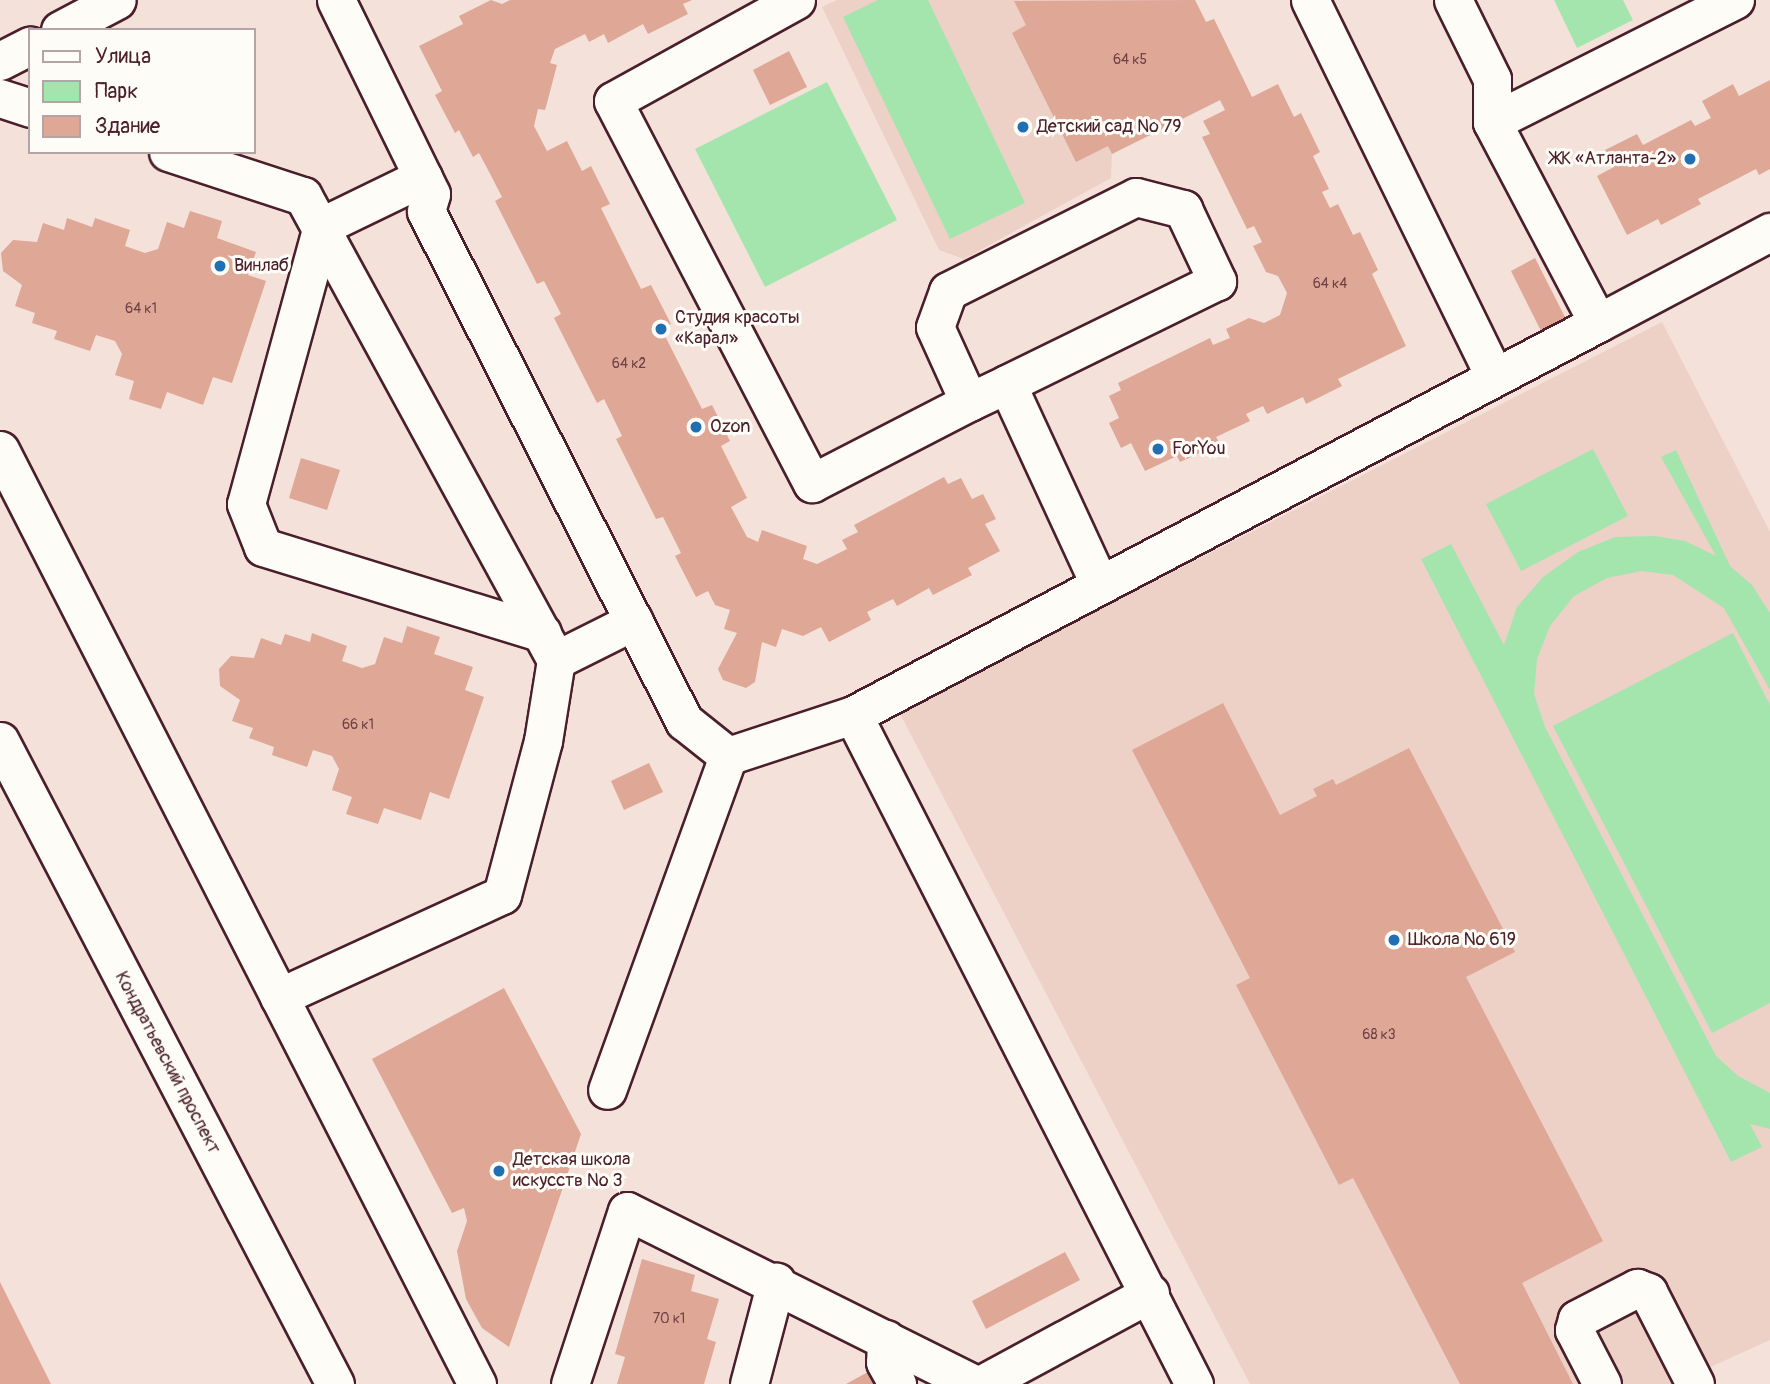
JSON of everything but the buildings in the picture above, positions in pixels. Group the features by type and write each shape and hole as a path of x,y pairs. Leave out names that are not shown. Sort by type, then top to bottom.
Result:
{"street":[{"path":"796,0 614,101 812,483 969,402 1217,281 1183,209 1136,197 948,291 935,327 969,402"},
{"path":"1310,0 1495,377"},
{"path":"1452,0 1492,79 1492,122 1598,323"},
{"path":"1492,122 1735,0"},
{"path":"338,1 431,194 426,211 684,722 728,757"},
{"path":"0,61 28,47"},
{"path":"0,98 28,107"},
{"path":"174,154 303,196 322,226 549,647 542,741 502,895 279,997"},
{"path":"423,177 322,226 246,505 263,547 549,647 634,621"},
{"path":"728,757 853,715 1598,323 1767,242"},
{"path":"1006,384 1100,585"},
{"path":"0,450 477,1384"},
{"path":"853,715 1195,1384"},
{"name":"Кондратьевский проспект","path":"0,741 335,1384"},
{"path":"607,1090 728,757"},
{"path":"570,1384 627,1211 776,1282 974,1384"},
{"path":"749,1384 776,1282"},
{"path":"1602,1384 1574,1330 1577,1319 1637,1288 1648,1292 1695,1384"},
{"path":"982,1384 1150,1293"},
{"path":"886,1339 885,1362 897,1384"}],"shaded area":[{"name":"Детский сад № 79","path":"837,0 1195,0 1206,22 1214,19 1247,87 1112,154 1111,178 964,259 939,250 822,7"},
{"name":"Школа № 619","path":"1662,322 1770,532 1770,1340 1673,1384 1250,1384 899,712"}],"green space":[{"path":"878,0 928,0 1025,203 950,239 843,17"},
{"path":"1554,0 1623,0 1633,20 1577,48"},
{"path":"827,82 897,220 765,287 695,149"},
{"path":"1593,449 1628,516 1521,571 1486,504"},
{"path":"1676,450 1730,566 1752,585 1770,613 1770,690 1724,608 1673,575 1642,571 1607,578 1574,596 1550,626 1537,659 1534,694 1545,727 1716,1056 1738,1076 1770,1093 1770,1129 1750,1124 1762,1147 1731,1162 1421,559 1451,544 1504,645 1517,607 1543,577 1578,552 1615,537 1655,536 1685,541 1716,556 1661,457"},
{"path":"1733,633 1770,705 1770,1003 1712,1033 1553,726"}],"place":[{"name":"Детский сад № 79","path":"1023,127"},
{"name":"ЖК «Атланта-2»","path":"1690,159"},
{"name":"Винлаб","path":"220,266"},
{"name":"Студия красоты «Карал»","path":"661,329"},
{"name":"Ozon","path":"696,427"},
{"name":"ForYou","path":"1158,449"},
{"name":"Школа № 619","path":"1394,940"},
{"name":"Детская школа искусств № 3","path":"499,1171"}]}
